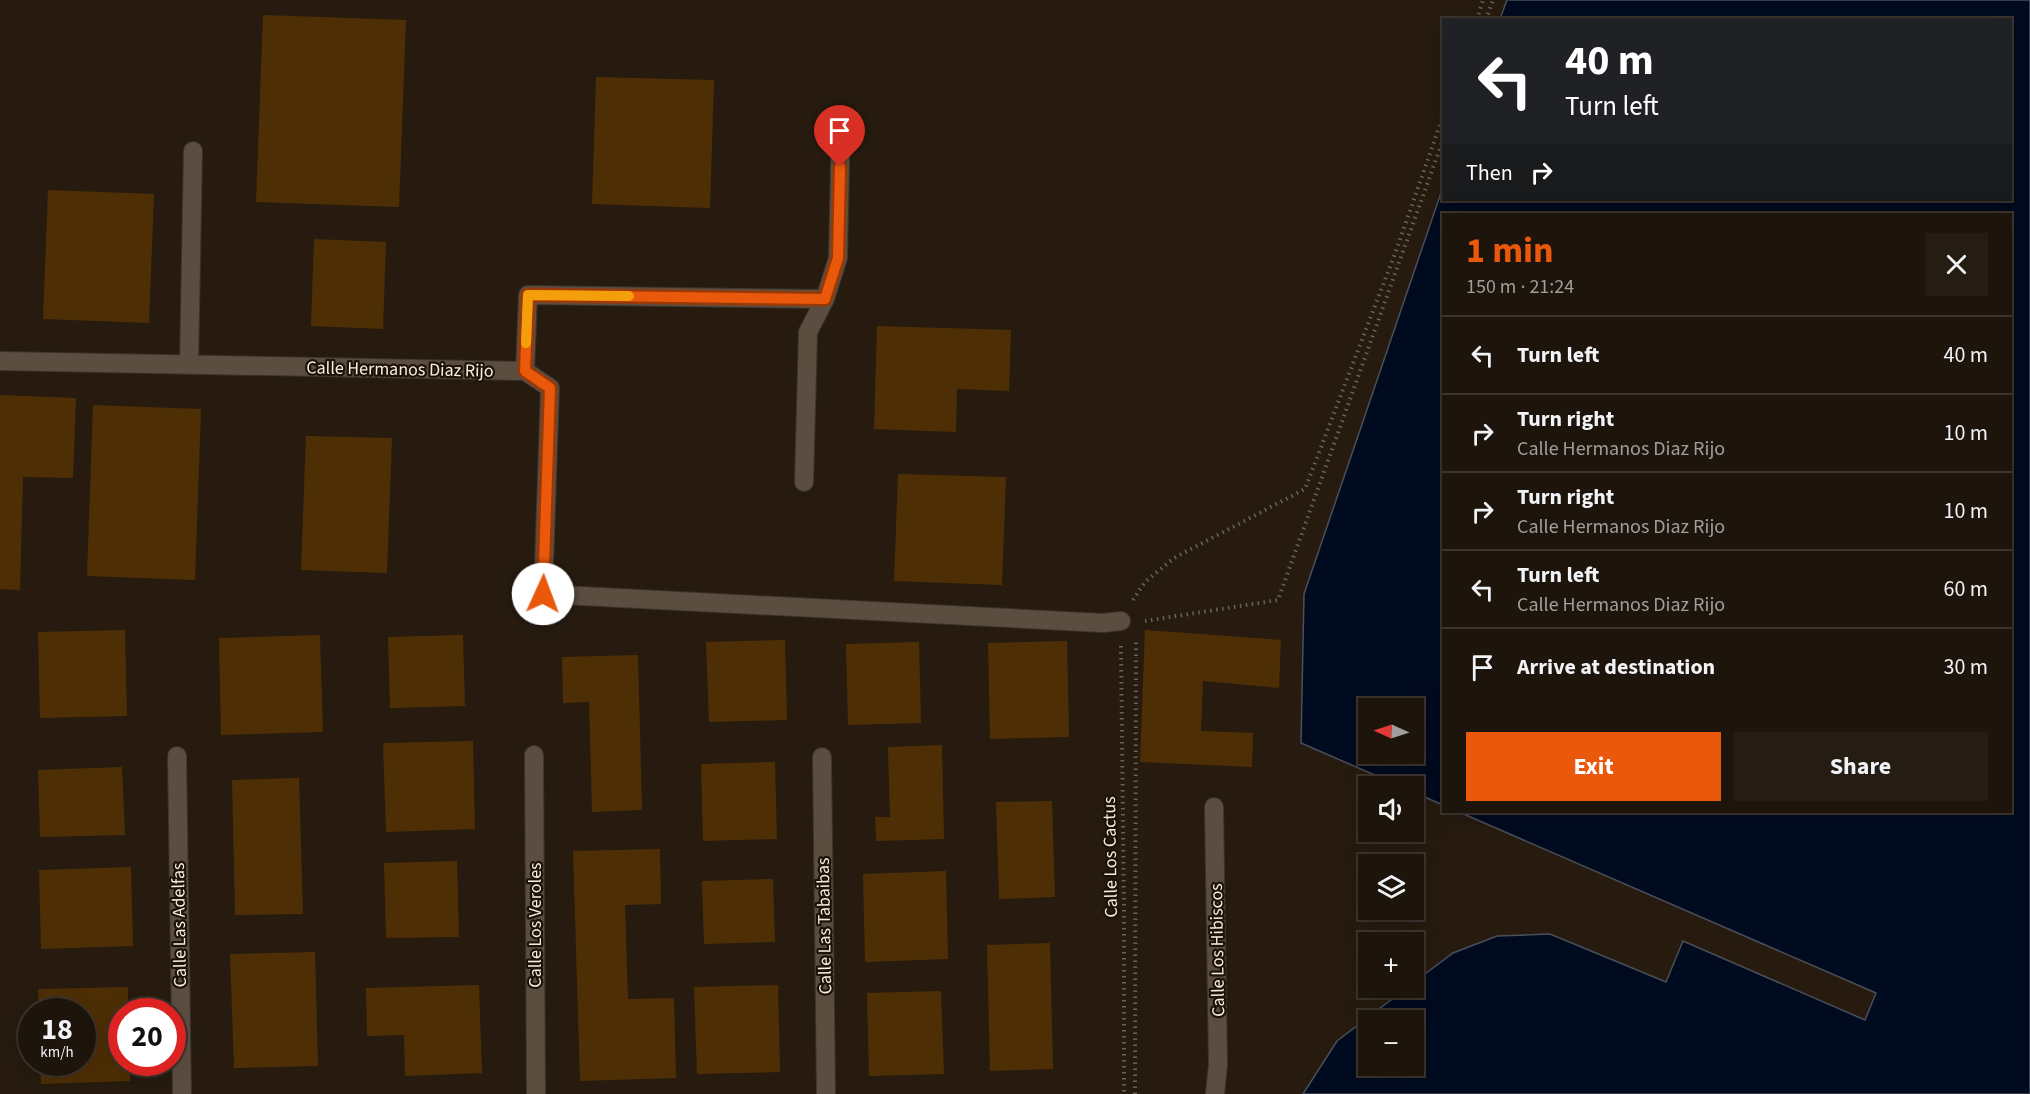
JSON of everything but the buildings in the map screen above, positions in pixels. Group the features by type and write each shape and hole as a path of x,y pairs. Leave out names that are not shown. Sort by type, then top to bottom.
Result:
{"street":[{"path":"804,482 808,332 825,299 838,258 841,121"},
{"path":"189,365 192,151"},
{"path":"825,299 528,295 525,371 550,388 543,594 1128,622"},
{"name":"Calle Hermanos Diaz Rijo","path":"0,361 525,371"},
{"name":"Calle Los Veroles","path":"534,755 536,1094"},
{"name":"Calle Las Adelfas","path":"177,756 182,1094"},
{"name":"Calle Las Tabaibas","path":"822,758 826,1094"},
{"name":"Calle Los Hibiscos","path":"1214,807 1218,1064 1215,1094"}],"path":[{"path":"1478,18 1483,0"},
{"path":"1487,18 1493,0"},
{"path":"1128,622 1144,582 1174,558 1305,489 1396,251 1442,119"},
{"path":"1128,622 1278,600 1442,143"},
{"name":"Calle Los Cactus","path":"1124,1094 1128,622"},
{"path":"1135,1094 1136,634"}],"water":[{"path":"1507,0 2030,0 2030,1094 1303,1094 1337,1041 1358,1025 1358,1076 1424,1076 1424,1010 1378,1010 1394,998 1424,998 1424,975 1453,953 1497,936 1550,934 1666,982 1683,941 1865,1020 1876,993 1461,813 2012,813 2012,213 1442,213 1442,805 1424,797 1424,776 1377,776 1301,743 1304,594 1442,190 1442,201 2012,201 2012,18 1500,18"}],"slow traffic":[{"path":"526,343 528,295 629,296"}],"route":[{"path":"543,594 550,388 525,371 528,295 825,299 838,258 840,167"}]}
